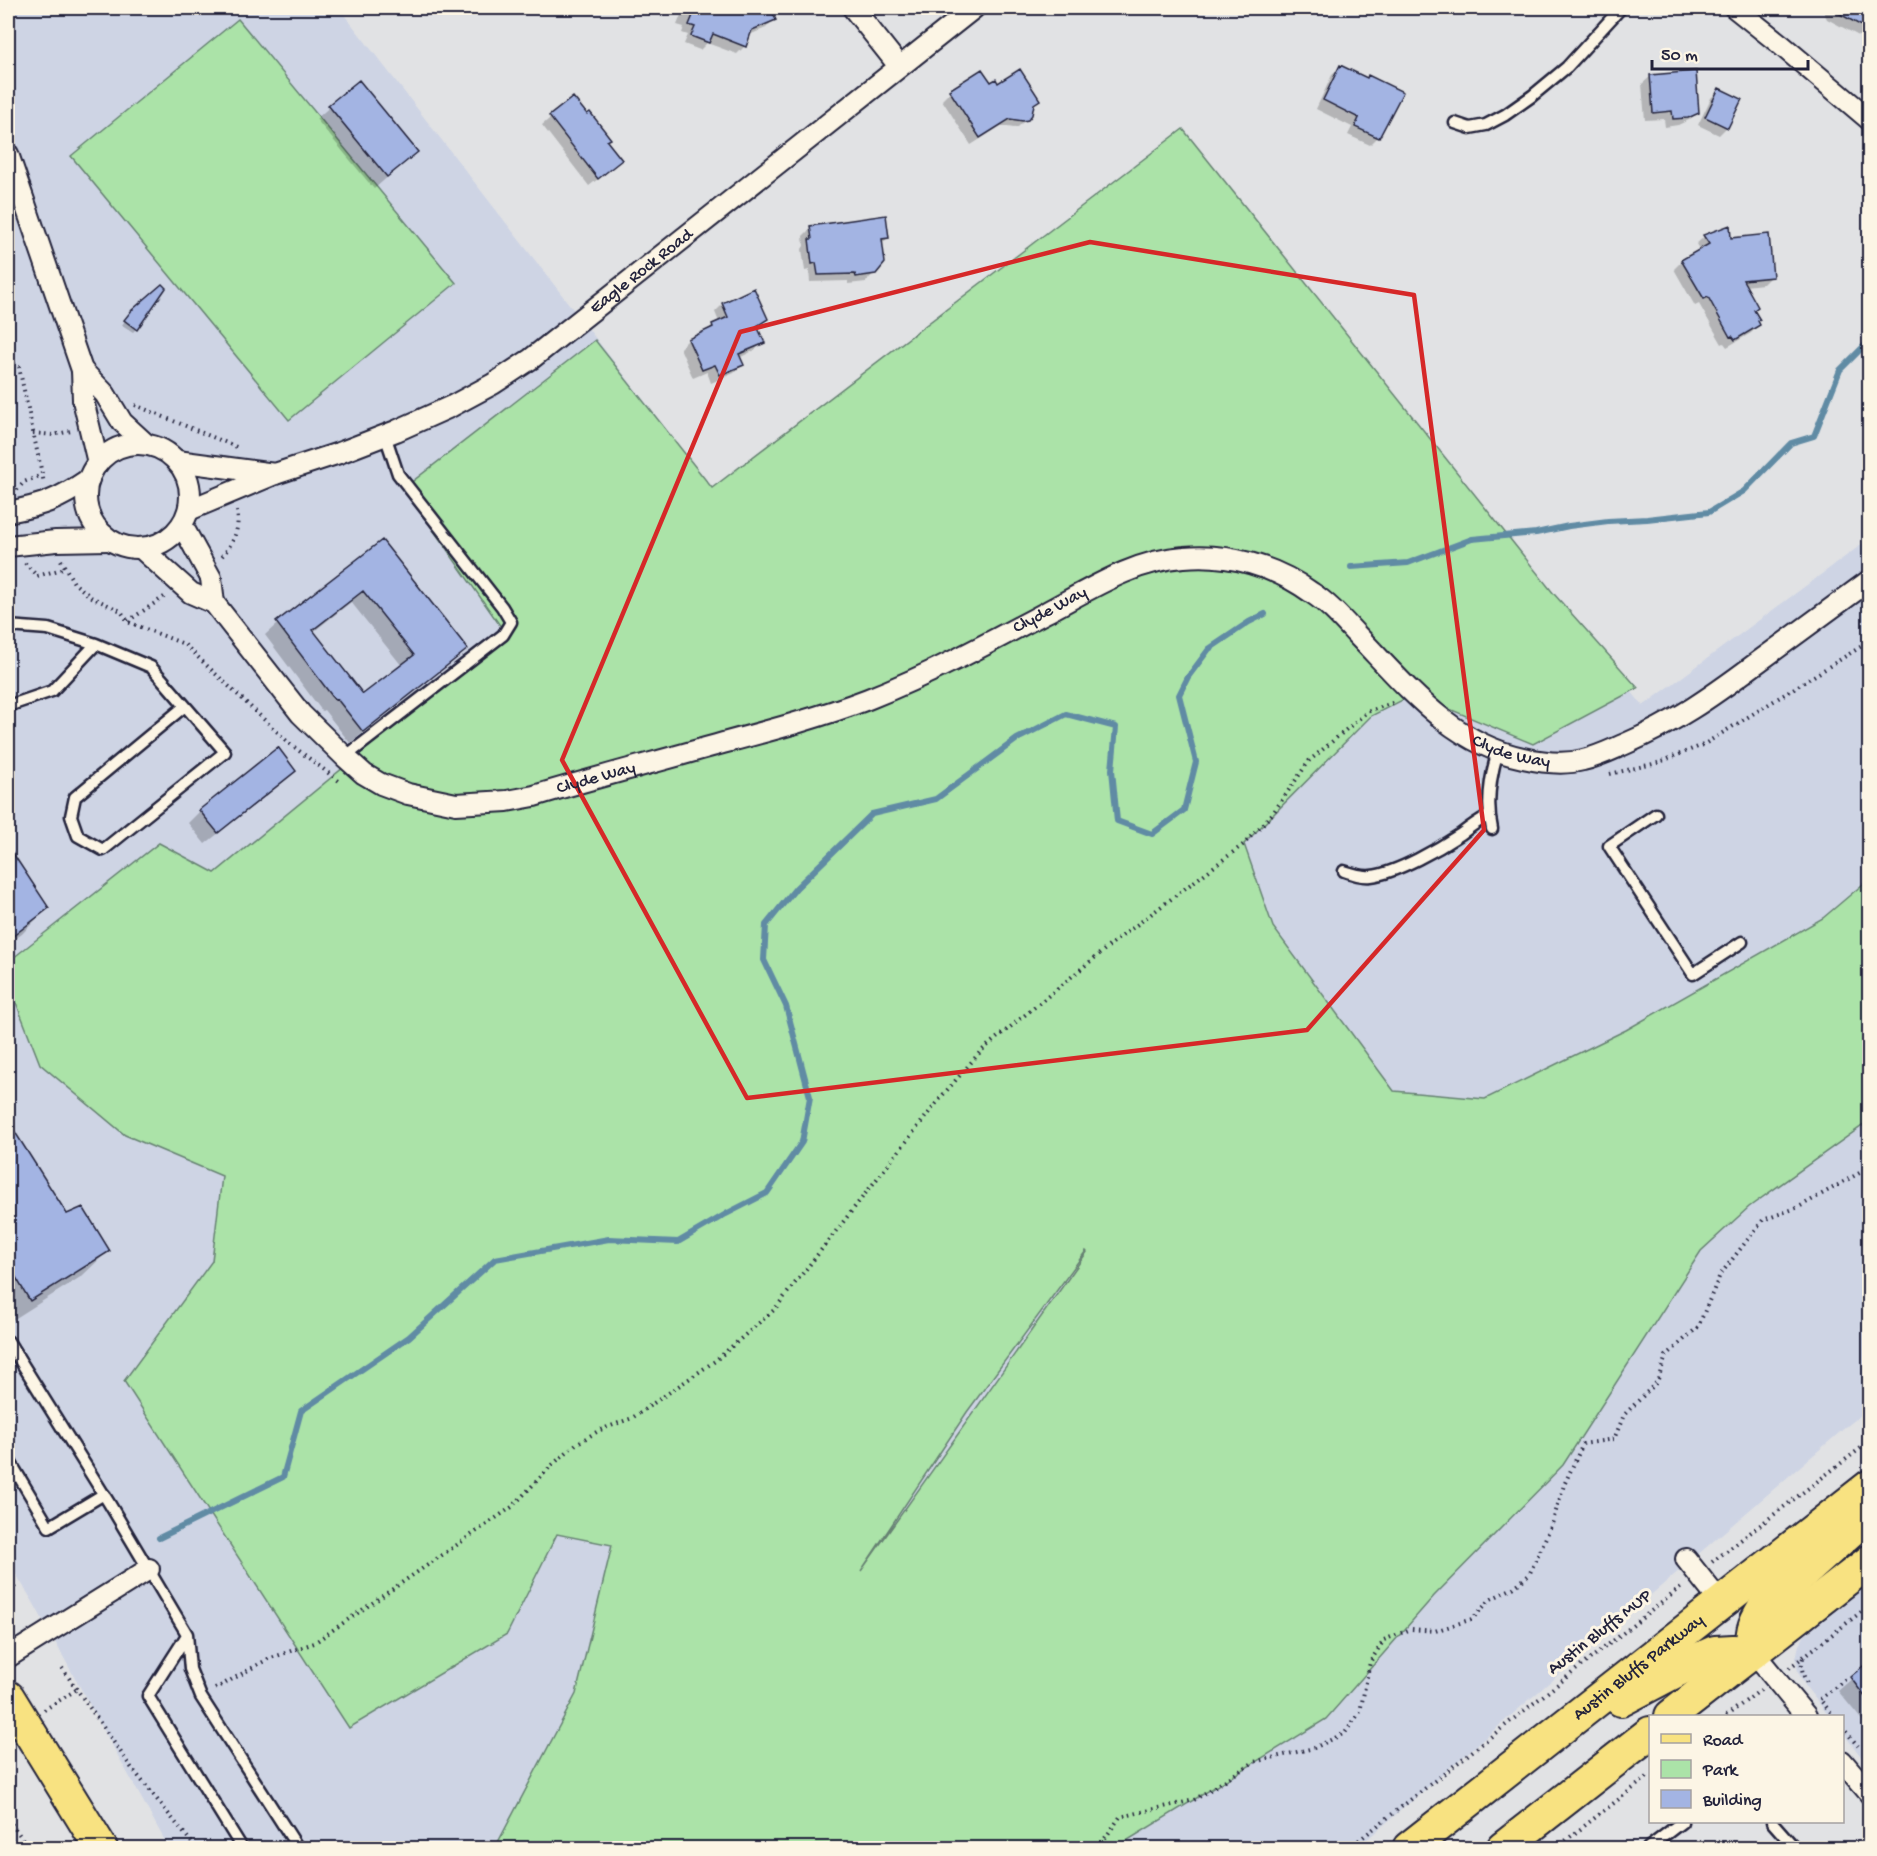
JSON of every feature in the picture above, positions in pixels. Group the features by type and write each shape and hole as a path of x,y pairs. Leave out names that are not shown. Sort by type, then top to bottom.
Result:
{"main road":[{"name":"Austin Bluffs Parkway","path":"1409,1848 1869,1486"},
{"path":"1753,1652 1752,1635 1755,1622 1763,1609 1869,1513"},
{"path":"1672,1715 1869,1561"},
{"path":"1543,1744 1699,1659 1715,1652 1753,1652"},
{"path":"8,1697 101,1848"},
{"path":"1503,1848 1649,1734"}],"street":[{"path":"853,8 899,66"},
{"name":"Eagle Rock Road","path":"141,548 157,545 171,537 186,517 275,474 385,435 452,406 493,384 531,359 974,8"},
{"path":"1735,8 1869,120"},
{"path":"8,154 81,370 83,400 90,427 93,471 86,497 89,514 97,529 109,540 124,547 141,548 191,593 214,603"},
{"name":"Eagle Rock Road","path":"81,370 105,394 122,422 146,444 163,450 177,461 275,474"},
{"path":"8,512 40,506 63,496 93,471 111,451 128,445 146,444"},
{"path":"177,461 187,476 191,493 186,517 211,578 214,603"},
{"path":"8,546 56,541 109,540"},
{"name":"Clyde Way","path":"214,603 301,714 364,774 408,794 456,804 478,804 534,796 791,725 866,700 959,658 1107,580 1157,561 1179,557 1230,558 1274,572 1313,593 1331,608 1439,718 1476,742 1509,755 1532,760 1580,761 1608,752 1646,735 1701,704 1869,580"},
{"path":"1692,1567 1721,1603"},
{"path":"8,1657 148,1569"},
{"path":"1753,1652 1805,1715"},
{"path":"1844,1763 1869,1794"}],"lane":[{"path":"1455,123 1470,128 1486,125 1523,103 1567,68 1621,8"},
{"path":"345,758 503,635 511,622 502,606 398,474 385,435"},
{"path":"8,626 48,629 96,644 151,667 185,706 225,752 103,850 78,836 71,816 75,797 185,706"},
{"path":"8,705 52,691 96,644"},
{"path":"1492,830 1488,816 1491,774 1498,751"},
{"path":"1656,814 1609,846 1693,974 1742,942"},
{"path":"1344,871 1357,876 1372,876 1389,871 1443,845 1488,816"},
{"path":"8,1341 104,1494 187,1634 190,1669 201,1697 298,1848"},
{"path":"8,1458 50,1527 104,1494"},
{"path":"187,1634 148,1696 242,1848"},
{"path":"1647,1848 1679,1823"},
{"path":"1774,1823 1795,1848"}],"path":[{"path":"8,361 19,367 48,502"},
{"path":"126,407 133,404 247,452"},
{"path":"33,433 53,435 90,427"},
{"path":"218,561 231,545 237,530 236,505"},
{"path":"59,557 74,583 91,597 121,611 128,622 184,644 290,744 346,786"},
{"path":"37,576 66,568"},
{"path":"128,622 172,591"},
{"path":"1657,763 1703,745 1869,641"},
{"path":"201,1697 268,1659 314,1643 512,1507 550,1467 576,1444 600,1430 632,1418 715,1361 774,1310 942,1096 981,1051 1114,942 1244,844 1273,813 1309,761 1367,712 1414,694"},
{"path":"1098,1848 1120,1817 1194,1800 1254,1762 1314,1748 1345,1733 1360,1713 1370,1662 1384,1640 1411,1629 1434,1630 1472,1619 1491,1599 1513,1588 1529,1575 1552,1524 1564,1485 1583,1444 1614,1439 1624,1415 1657,1382 1666,1356 1698,1328 1720,1275 1763,1220 1799,1208 1869,1167"},
{"name":"Austin Bluffs MUP","path":"1349,1848 1692,1567 1741,1538 1869,1441"},
{"path":"8,1577 16,1590 8,1595"},
{"path":"1833,1715 1807,1683 1801,1664 1803,1657 1869,1605"},
{"path":"62,1668 131,1767 196,1848"},
{"path":"1727,1715 1775,1679"},
{"path":"1820,1699 1845,1679"},
{"path":"1844,1729 1863,1752"},
{"path":"1556,1848 1649,1776"},
{"path":"8,1819 29,1848"}],"highlighted area":[{"path":"1090,242 1414,295 1484,830 1307,1030 747,1098 562,760 740,332"}],"shaded area":[{"path":"8,8 339,8 712,488 1183,129 1643,706 1869,539 1869,1409 1357,1848 169,1848 8,1561"},
{"path":"1869,1585 1869,1767 1844,1734 1844,1715 1828,1715 1806,1687 1798,1672 1796,1658 1799,1645 1805,1635"}],"green space":[{"path":"238,19 456,283 289,420 71,156"},
{"path":"1183,129 1554,594 1638,688 1533,744 1414,694 1371,716 1244,844 1273,927 1394,1091 1485,1099 1626,1030 1823,918 1869,879 1869,1121 1749,1207 1701,1251 1563,1465 1434,1596 1326,1719 1115,1848 495,1848 576,1694 612,1545 557,1534 507,1634 349,1728 124,1381 212,1261 222,1176 125,1135 40,1064 8,982 8,962 159,843 215,873 506,634 404,488 595,340 712,488","holes":["1087,1252 861,1571 967,1412"]}],"building":[{"path":"696,8 770,8 776,20 752,30 746,47 713,34 709,43 691,36 695,27 689,25"},
{"path":"1829,8 1869,8 1869,30"},
{"path":"1340,65 1367,78 1368,75 1403,92 1379,138 1355,127 1359,118 1323,100"},
{"path":"982,69 991,82 996,79 998,83 1020,69 1040,100 1034,104 1032,115 1028,120 1010,119 980,138 949,90"},
{"path":"1696,71 1699,113 1688,118 1673,119 1672,111 1653,113 1650,75"},
{"path":"359,80 418,152 387,177 328,105"},
{"path":"1719,88 1742,99 1728,128 1705,117"},
{"path":"573,97 587,114 590,112 611,139 607,141 622,160 598,179 549,116"},
{"path":"886,215 889,238 882,239 885,263 876,274 856,277 855,274 818,275 816,263 812,264 810,226"},
{"path":"1730,225 1731,238 1769,234 1773,277 1743,280 1758,307 1754,310 1760,320 1758,321 1760,325 1735,340 1732,336 1730,337 1708,297 1704,299 1681,260 1709,244 1703,235"},
{"path":"162,284 166,288 137,330 124,320"},
{"path":"754,288 768,319 757,326 765,343 739,354 744,365 720,375 715,365 702,370 688,339 728,317 722,303"},
{"path":"382,540 468,649 363,732 337,699 335,700 276,622","holes":["363,591 414,655 363,694 313,630"]},
{"path":"278,747 296,771 218,833 199,810"},
{"path":"8,846 49,908 8,940"},
{"path":"8,1121 67,1214 83,1207 110,1251 30,1301 8,1264"},
{"path":"1869,1661 1869,1702 1850,1677"}],"waterway":[{"path":"1351,567 1408,563 1472,539 1536,533 1608,521 1709,512 1744,491 1791,443 1814,436 1840,370 1870,340"},
{"path":"159,1538 283,1477 301,1411 409,1337 495,1259 609,1239 678,1242 767,1193 802,1142 810,1097 786,1006 764,960 766,925 796,888 872,814 936,799 1017,739 1066,714 1116,727 1112,770 1117,821 1152,834 1184,810 1196,762 1179,695 1188,677 1209,649 1265,614"}]}
